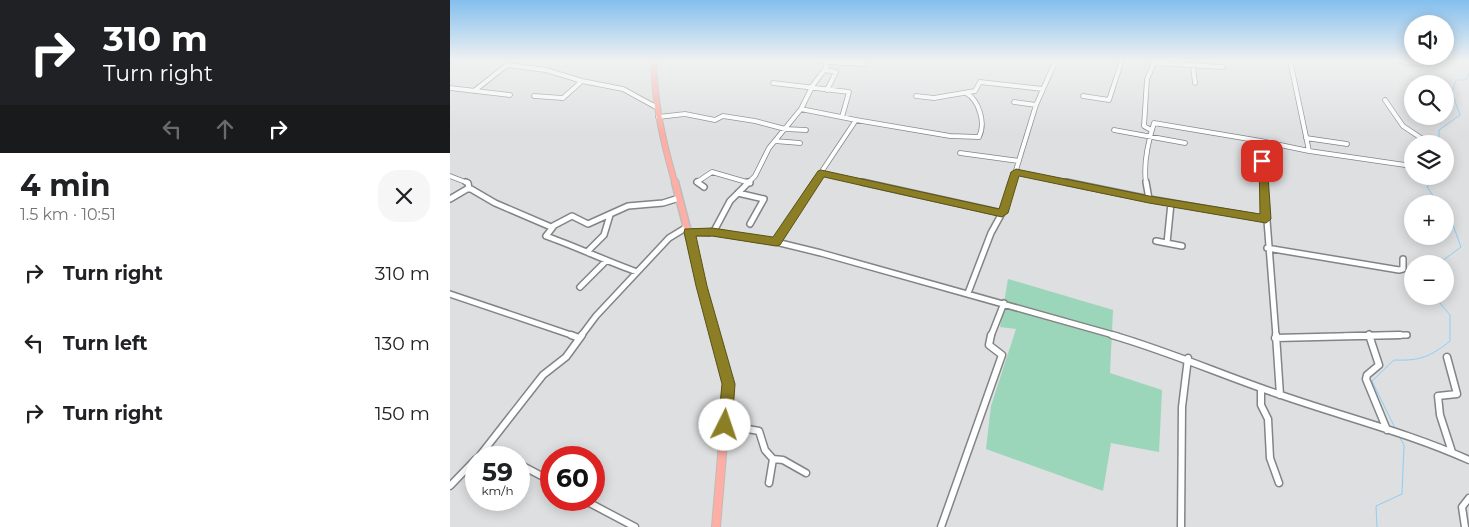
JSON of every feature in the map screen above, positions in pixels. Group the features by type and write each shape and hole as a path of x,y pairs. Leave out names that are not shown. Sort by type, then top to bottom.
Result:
{"main road":[{"path":"654,85 656,108 663,141 728,384 716,527"}],"street":[{"path":"474,91 482,85"},
{"path":"534,96 562,98 578,85"},
{"path":"600,85 622,89 656,108"},
{"path":"783,85 850,92 842,117"},
{"path":"712,232 730,201 750,182 775,141 801,109 814,85"},
{"path":"827,90 830,85"},
{"path":"916,96 931,98 966,93 976,91 978,85"},
{"path":"1005,85 1043,89"},
{"path":"968,293 991,233 1002,213 1036,105 1045,85"},
{"path":"1083,96 1109,100 1114,85"},
{"path":"1147,85 1144,126 1151,130"},
{"path":"1295,85 1309,151"},
{"path":"450,88 510,95"},
{"path":"801,109 950,136 979,138 983,128 982,118 975,108 973,96 966,93"},
{"path":"1385,100 1406,131 1413,135"},
{"path":"1014,102 1036,105"},
{"path":"658,117 685,114 715,120 724,116 785,128 806,130"},
{"path":"776,242 856,120"},
{"path":"1149,199 1144,176 1149,138 1153,124 1156,123 1309,151 1404,165"},
{"path":"1114,130 1185,144"},
{"path":"1306,138 1347,144"},
{"path":"775,141 800,143"},
{"path":"1261,141 1267,248 1280,395"},
{"path":"960,153 1019,161"},
{"path":"704,187 697,182 712,172 750,182"},
{"path":"1016,172 1149,199 1266,219"},
{"path":"821,173 1002,213"},
{"path":"450,176 468,183 469,188 495,203 553,227"},
{"path":"450,199 469,188"},
{"path":"738,193 764,198 750,224"},
{"path":"637,272 606,261 588,251 546,234 553,227 572,216 588,224 628,206 663,203 679,198"},
{"path":"1167,243 1171,203"},
{"path":"588,251 604,235 610,215"},
{"path":"488,446 537,382 566,357 590,322 672,235 688,229 776,242 968,293 1158,348 1280,395 1402,434 1469,460"},
{"path":"1156,241 1182,246"},
{"path":"1267,248 1399,270 1403,269 1403,259"},
{"path":"580,287 606,261"},
{"path":"450,294 580,338"},
{"path":"941,527 1002,355 988,344 1004,303"},
{"path":"1275,338 1369,334 1407,335"},
{"path":"1369,334 1378,365 1367,375 1366,379 1391,431"},
{"path":"1447,357 1456,394 1440,395 1438,406 1452,452"},
{"path":"1181,527 1182,407 1188,358"},
{"path":"1261,388 1261,405 1268,419 1270,458 1279,483"},
{"path":"725,425 758,431 765,450 773,459 782,460 806,472"},
{"path":"769,483 773,459"},
{"path":"450,486 465,470"},
{"path":"1465,527 1462,507 1469,498"},
{"path":"605,511 635,527"}],"green space":[{"path":"1008,279 1113,310 1110,373 1162,390 1159,452 1111,443 1103,491 986,449 991,406 1016,329 1000,327"}],"waterway":[{"path":"1439,135 1439,130 1460,115 1452,93 1455,85"},
{"path":"1428,185 1427,187 1433,195"},
{"path":"1450,255 1461,247 1454,228"},
{"path":"1395,428 1372,381 1394,360 1411,360 1424,357 1450,341 1450,315 1442,305"},
{"path":"1377,527 1376,506 1402,494 1404,445 1399,436"}],"route":[{"path":"725,425 728,384 715,331 701,286 689,232 712,232 715,234 776,242 821,173 1002,213 1016,172 1149,199 1266,219 1262,161"}]}
